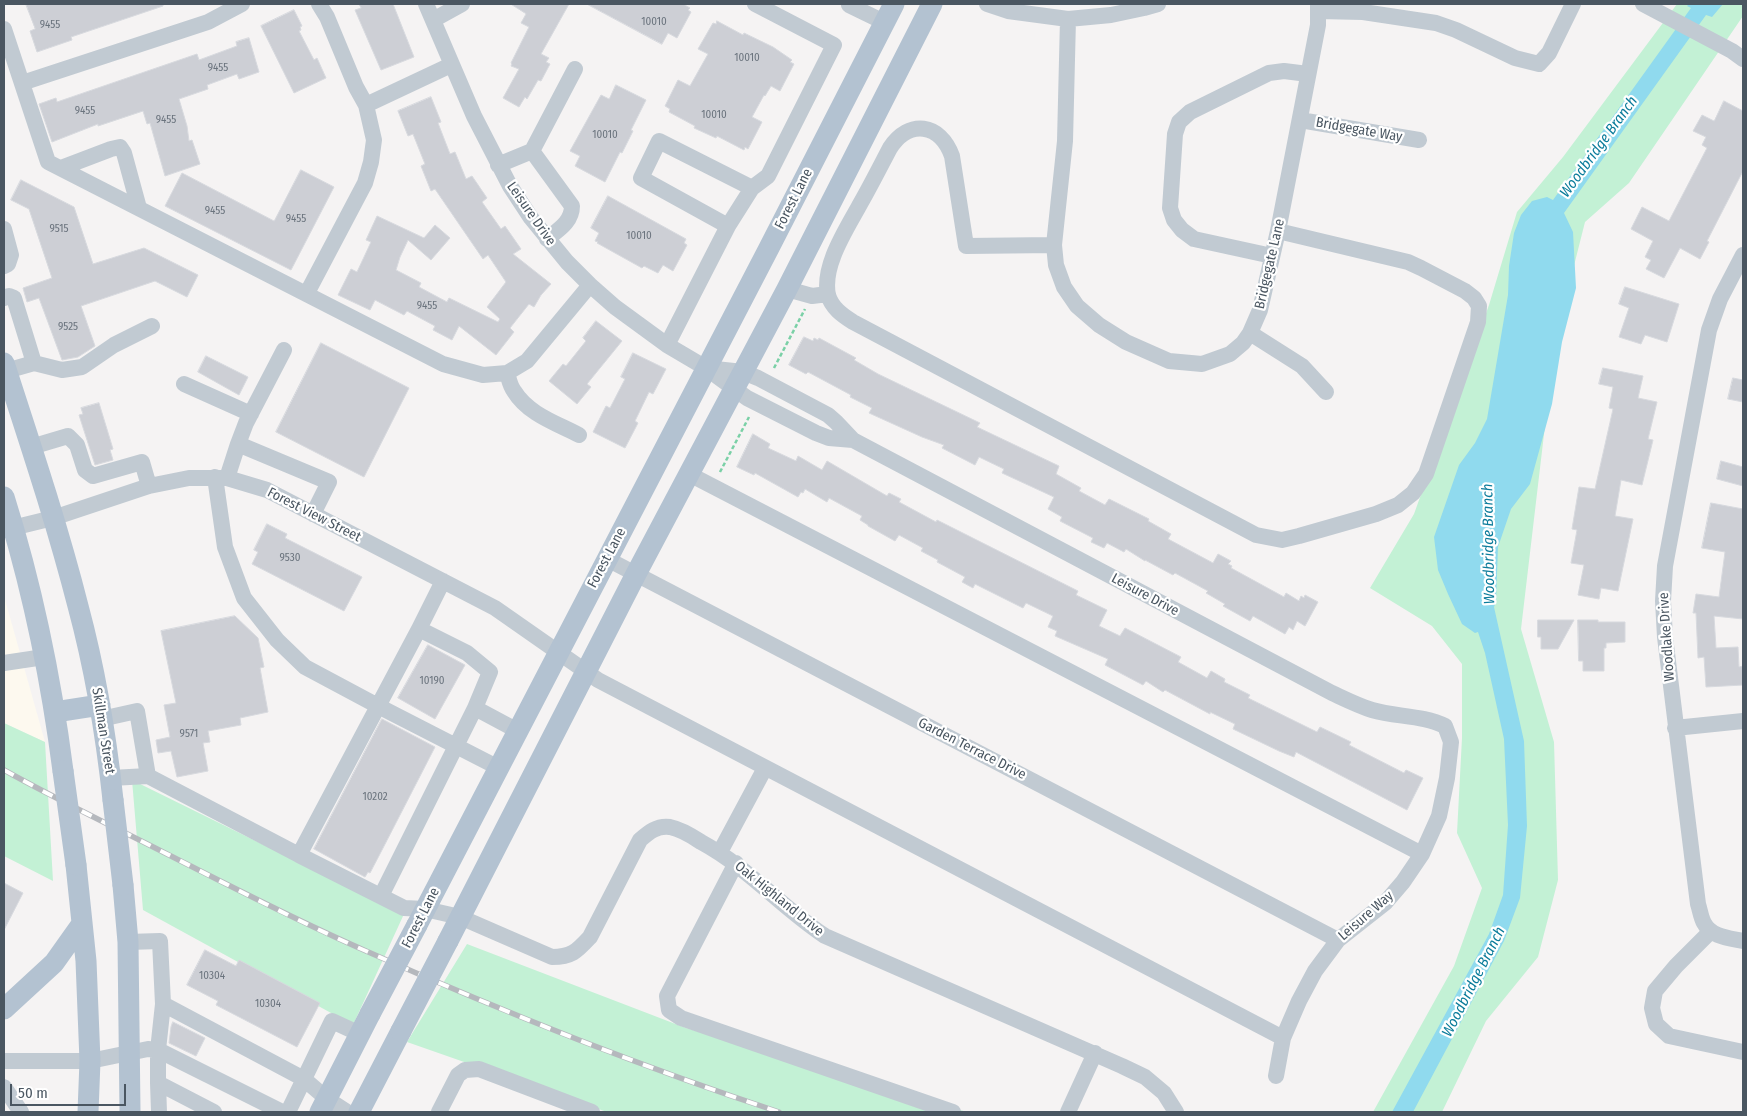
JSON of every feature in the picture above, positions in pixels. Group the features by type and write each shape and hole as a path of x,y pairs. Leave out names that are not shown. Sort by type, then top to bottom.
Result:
{"main road":[{"name":"Forest Lane","path":"323,1106 894,4"},
{"path":"359,1112 636,574 739,381 932,4"},
{"name":"Skillman Street","path":"5,367 53,518 78,607 100,712 111,778 128,942 130,1112"},
{"path":"4,497 9,529 35,611 55,712 76,865 86,961 90,1061 88,1112"},
{"path":"55,712 100,712"},
{"path":"4,1009 54,963 81,925"}],"street":[{"path":"22,83 208,22 242,4"},
{"path":"307,293 365,183 371,162 374,140 366,105 356,87 327,17 319,4"},
{"name":"Leisure Drive","path":"426,4 451,65 498,165 510,186 547,239 590,285 616,308 667,345 706,368 739,381 758,378 828,415 853,440 1332,693 1373,710 1433,720 1445,726"},
{"path":"433,20 462,4"},
{"path":"667,345 728,226 752,188 768,176 834,45 755,4"},
{"path":"848,4 884,22"},
{"path":"987,4 1008,11 1068,19 1111,15 1158,4"},
{"path":"1042,4 1068,19"},
{"path":"1319,7 1436,23 1456,30 1515,58 1539,64 1549,53 1572,4"},
{"path":"1643,4 1737,55"},
{"name":"Bridgegate Lane","path":"1068,19 1065,141 1054,245 1056,265 1064,287 1077,306 1099,325 1126,342 1169,361 1202,364 1230,354 1243,343 1250,333 1260,310 1300,120 1318,25 1319,7"},
{"path":"4,29 48,162 444,364 483,375 508,373 526,361 590,285"},
{"path":"366,105 451,65"},
{"path":"498,165 532,151 575,69"},
{"path":"1272,256 1194,239 1182,230 1174,220 1170,208 1175,134 1179,122 1190,112 1269,74 1284,71 1308,74"},
{"name":"Bridgegate Way","path":"1300,120 1419,140"},
{"path":"1054,245 966,246 952,156 948,144 930,130 918,129 905,132 896,139 890,148 834,253 828,281 828,294 832,305 853,322 1256,535 1282,540 1376,514 1398,505 1412,493 1426,474 1478,322 1479,306 1474,298 1465,291 1408,262 1278,230"},
{"path":"728,226 641,178 660,142 752,188"},
{"path":"61,168 120,147 124,153 140,208"},
{"path":"532,151 572,206 572,212 566,224 547,239"},
{"path":"4,228 11,255 8,264 4,266"},
{"name":"Woodlake Drive","path":"1711,931 1704,924 1698,904 1675,728 1663,610 1665,566 1708,330 1720,299 1743,255"},
{"path":"787,288 812,296 828,294"},
{"path":"4,298 9,296 14,298 34,363"},
{"path":"5,367 34,363 62,370 82,367 114,345 152,326"},
{"path":"1250,333 1302,366 1326,392"},
{"path":"284,350 221,478 226,547 244,598 278,640 305,667 499,768"},
{"path":"508,373 513,390 536,414 578,434"},
{"name":"Leisure Drive","path":"739,381 747,398 816,433 829,438 853,440"},
{"path":"184,384 251,414"},
{"path":"31,447 68,436 76,445 85,470 93,476 142,462 149,486"},
{"path":"238,444 329,482 313,514"},
{"path":"689,474 1422,854"},
{"name":"Forest View Street","path":"9,529 53,518 149,486 189,478 221,478 267,490 495,608 586,672 765,768 1283,1038"},
{"name":"Garden Terrace Drive","path":"607,559 1338,940"},
{"path":"299,856 443,582"},
{"path":"381,896 475,708 490,672 467,654 419,629"},
{"path":"5,660 44,656"},
{"path":"475,708 518,731"},
{"path":"100,712 137,711 148,776 111,778"},
{"path":"1675,728 1743,721"},
{"name":"Leisure Way","path":"1276,1076 1283,1038 1299,1001 1315,971 1338,940 1385,903 1403,882 1422,854 1439,816 1447,778 1451,742 1445,726"},
{"path":"720,852 765,768"},
{"name":"Oak Highland Drive","path":"148,776 299,856 421,917 460,917 552,957 564,957 579,949 590,937 640,840 652,829 669,827 689,835 736,863 808,925 826,936 1096,1053 1144,1077 1164,1093 1176,1112"},
{"path":"736,863 667,996 669,1010 681,1018 953,1112"},
{"path":"1743,941 1719,936 1711,931 1676,966 1656,991 1652,1008 1656,1024 1669,1036 1743,1052"},
{"path":"128,942 160,941 163,1004 158,1050 159,1112"},
{"path":"163,1004 304,1079 323,1106 347,1112"},
{"path":"288,1112 332,1020 360,1034"},
{"path":"4,1081 4,1061 90,1061 148,1049 158,1050 282,1112"},
{"path":"1068,1112 1096,1053"},
{"path":"439,1112 458,1075 465,1070 479,1069 592,1112"},
{"path":"158,1083 214,1112"},
{"path":"4,1087 22,1112"}],"path":[{"path":"771,374 812,296"},
{"path":"713,486 751,411"}],"shaded area":[{"path":"4,596 45,742 4,723"}],"green space":[{"path":"1677,4 1743,4 1743,16 1629,183 1585,222 1555,341 1521,629 1554,742 1558,880 1538,957 1486,1021 1442,1112 1373,1112 1454,966 1482,888 1457,833 1462,738 1462,664 1432,626 1370,588 1414,514 1489,305 1517,212 1563,157"},
{"path":"4,723 45,742 53,881 4,856"},
{"path":"132,780 404,914 353,1025 143,910"},
{"path":"467,944 686,1028 967,1112 607,1112 407,1042"}],"water":[{"name":"Woodbridge Branch","path":"1689,4 1723,4 1712,17 1706,15 1564,213 1573,232 1576,288 1562,342 1552,404 1530,484 1511,509 1498,547 1496,602 1494,607 1524,741 1527,826 1520,898 1504,941 1413,1112 1392,1112 1489,934 1503,895 1508,825 1504,739 1485,653 1478,632 1475,633 1462,624 1448,594 1438,570 1434,537 1459,465 1475,443 1487,419 1508,295 1509,266 1514,233 1521,215 1532,201 1547,197 1553,200 1691,8 1687,6"}],"building":[{"path":"26,4 163,4 163,6 71,37 72,40 37,52 30,31 35,29"},
{"path":"359,4 393,4 414,57 381,70 355,10 361,8"},
{"path":"511,4 569,4 541,54 549,58 546,62 550,64 541,81 538,80 527,99 525,97 519,107 503,98 519,69 511,66 511,63 529,27 521,23 526,14"},
{"path":"587,4 683,4 690,8 688,10 691,12 677,38 668,33 662,44"},
{"path":"294,10 302,26 299,31 314,60 317,58 326,78 294,93 261,26"},
{"path":"717,21 743,35 744,33 773,47 792,60 790,62 794,64 780,91 771,86 764,95 752,117 762,122 748,149 745,147 744,150 717,136 716,138 694,128 695,126 669,112 670,109 665,106 678,80 690,86 708,54 698,49 713,23 716,24"},
{"path":"249,38 259,72 239,79 237,74 207,85 208,89 179,99 187,126 189,141 192,140 200,164 165,176 150,123 147,124 143,111 98,126 98,124 52,142 39,104 56,98 57,102 197,54 199,60 237,46 236,42"},
{"path":"616,85 646,100 622,153 620,152 605,182 575,166 580,156 570,151 601,95 609,99"},
{"path":"431,97 441,122 438,123 450,154 455,152 466,179 472,176 487,198 482,202 501,229 505,226 521,249 513,254 551,284 541,295 534,307 529,304 510,328 514,332 496,355 459,326 452,340 433,330 435,326 407,311 404,315 375,300 370,310 338,295 351,269 357,272 371,242 366,240 377,216 424,238 435,225 450,238 431,260 408,240 396,270 421,283 419,287 447,302 449,298 498,322 500,319 487,307 506,282 488,255 483,259 435,189 431,191 421,166 425,164 413,134 408,136 398,111"},
{"path":"1724,101 1743,111 1743,171 1707,241 1709,242 1700,259 1680,248 1664,278 1646,269 1651,260 1645,257 1653,241 1631,229 1642,207 1669,221 1707,148 1702,145 1706,137 1693,131 1702,115 1714,121"},
{"path":"301,170 334,187 291,270 165,206 182,173 274,221"},
{"path":"21,180 74,207 93,264 144,248 198,275 187,297 155,281 81,306 95,346 78,357 62,360 39,298 27,302 23,288 52,278 29,209 11,200"},
{"path":"608,196 686,239 684,243 687,245 673,271 663,265 658,273 644,266 642,268 595,241 599,233 591,228"},
{"path":"1625,287 1679,304 1667,342 1645,335 1641,344 1619,337 1629,308 1619,304"},
{"path":"596,321 622,341 587,384 591,387 577,404 549,381 563,364 566,366 586,341 583,338"},
{"path":"804,337 813,341 814,338 818,340 819,338 856,358 854,360 878,374 980,423 977,427 1059,466 1056,474 1081,488 1079,491 1105,505 1109,499 1149,519 1148,521 1171,534 1168,539 1213,563 1218,554 1231,561 1228,564 1232,566 1231,568 1284,597 1286,593 1299,601 1301,596 1304,598 1305,595 1318,602 1305,626 1297,621 1293,630 1289,627 1285,634 1253,616 1250,621 1223,606 1225,604 1206,593 1208,591 1175,573 1173,575 1126,549 1124,552 1107,543 1104,548 1091,542 1093,538 1060,521 1062,517 1048,509 1054,497 1002,473 1004,469 979,457 975,465 942,448 944,445 869,413 872,408 850,397 851,395 808,372 806,374 789,365"},
{"path":"321,343 409,388 364,477 276,432"},
{"path":"633,353 666,369 653,394 649,392 635,421 638,423 625,448 593,432 606,406 610,408 625,379 621,377"},
{"path":"206,356 248,377 239,395 198,372"},
{"path":"1603,368 1643,376 1638,398 1657,402 1648,439 1653,440 1642,485 1621,480 1615,516 1633,519 1618,591 1601,588 1599,599 1578,595 1584,565 1571,563 1577,530 1572,529 1579,487 1595,489 1613,409 1609,408 1613,387 1599,384"},
{"path":"1733,378 1743,380 1743,402 1728,399"},
{"path":"99,403 113,449 110,450 113,460 95,465 79,415 83,414 81,408"},
{"path":"753,434 770,444 768,448 796,461 798,456 822,470 827,461 887,496 889,493 901,499 899,502 936,522 937,520 1078,591 1076,595 1107,610 1099,626 1120,636 1125,628 1181,657 1178,662 1207,678 1211,671 1225,679 1224,682 1250,695 1248,698 1317,732 1320,727 1351,742 1349,745 1404,773 1406,770 1423,778 1407,810 1296,752 1294,757 1279,751 1233,729 1235,724 1210,712 1210,714 1165,690 1163,692 1146,681 1143,685 1105,665 1108,659 1055,636 1057,631 1048,627 1053,616 1026,603 1023,608 975,584 973,588 962,582 965,577 921,551 923,548 899,535 895,541 860,520 862,516 829,498 827,502 805,489 798,497 755,473 754,475 737,467"},
{"path":"1721,461 1743,467 1743,486 1717,479"},
{"path":"1711,503 1743,509 1743,619 1714,616 1716,648 1738,647 1739,667 1743,666 1743,685 1706,687 1704,657 1698,658 1696,613 1693,613 1696,594 1719,597 1725,552 1702,548"},
{"path":"267,524 287,534 285,538 362,577 344,611 252,564 258,552 254,550"},
{"path":"235,616 258,638 264,667 260,668 268,712 240,718 241,725 208,731 210,742 203,743 208,771 177,777 171,751 158,753 156,740 170,737 164,705 176,703 161,631"},
{"path":"1538,620 1574,620 1558,649 1541,649 1541,637 1538,637"},
{"path":"1578,620 1625,622 1625,642 1606,643 1606,648 1604,648 1604,671 1583,671 1583,661 1579,661"},
{"path":"428,645 465,665 435,719 398,698"},
{"path":"382,719 435,747 370,873 368,872 365,877 314,849"},
{"path":"4,883 23,893 4,930"},
{"path":"205,950 236,966 239,960 320,1003 297,1047 216,1005 218,1001 187,985"},
{"path":"173,1022 205,1038 196,1056 169,1043"}],"railway":[{"path":"4,770 63,802 264,903 366,951 571,1037 674,1076 779,1112"}]}
